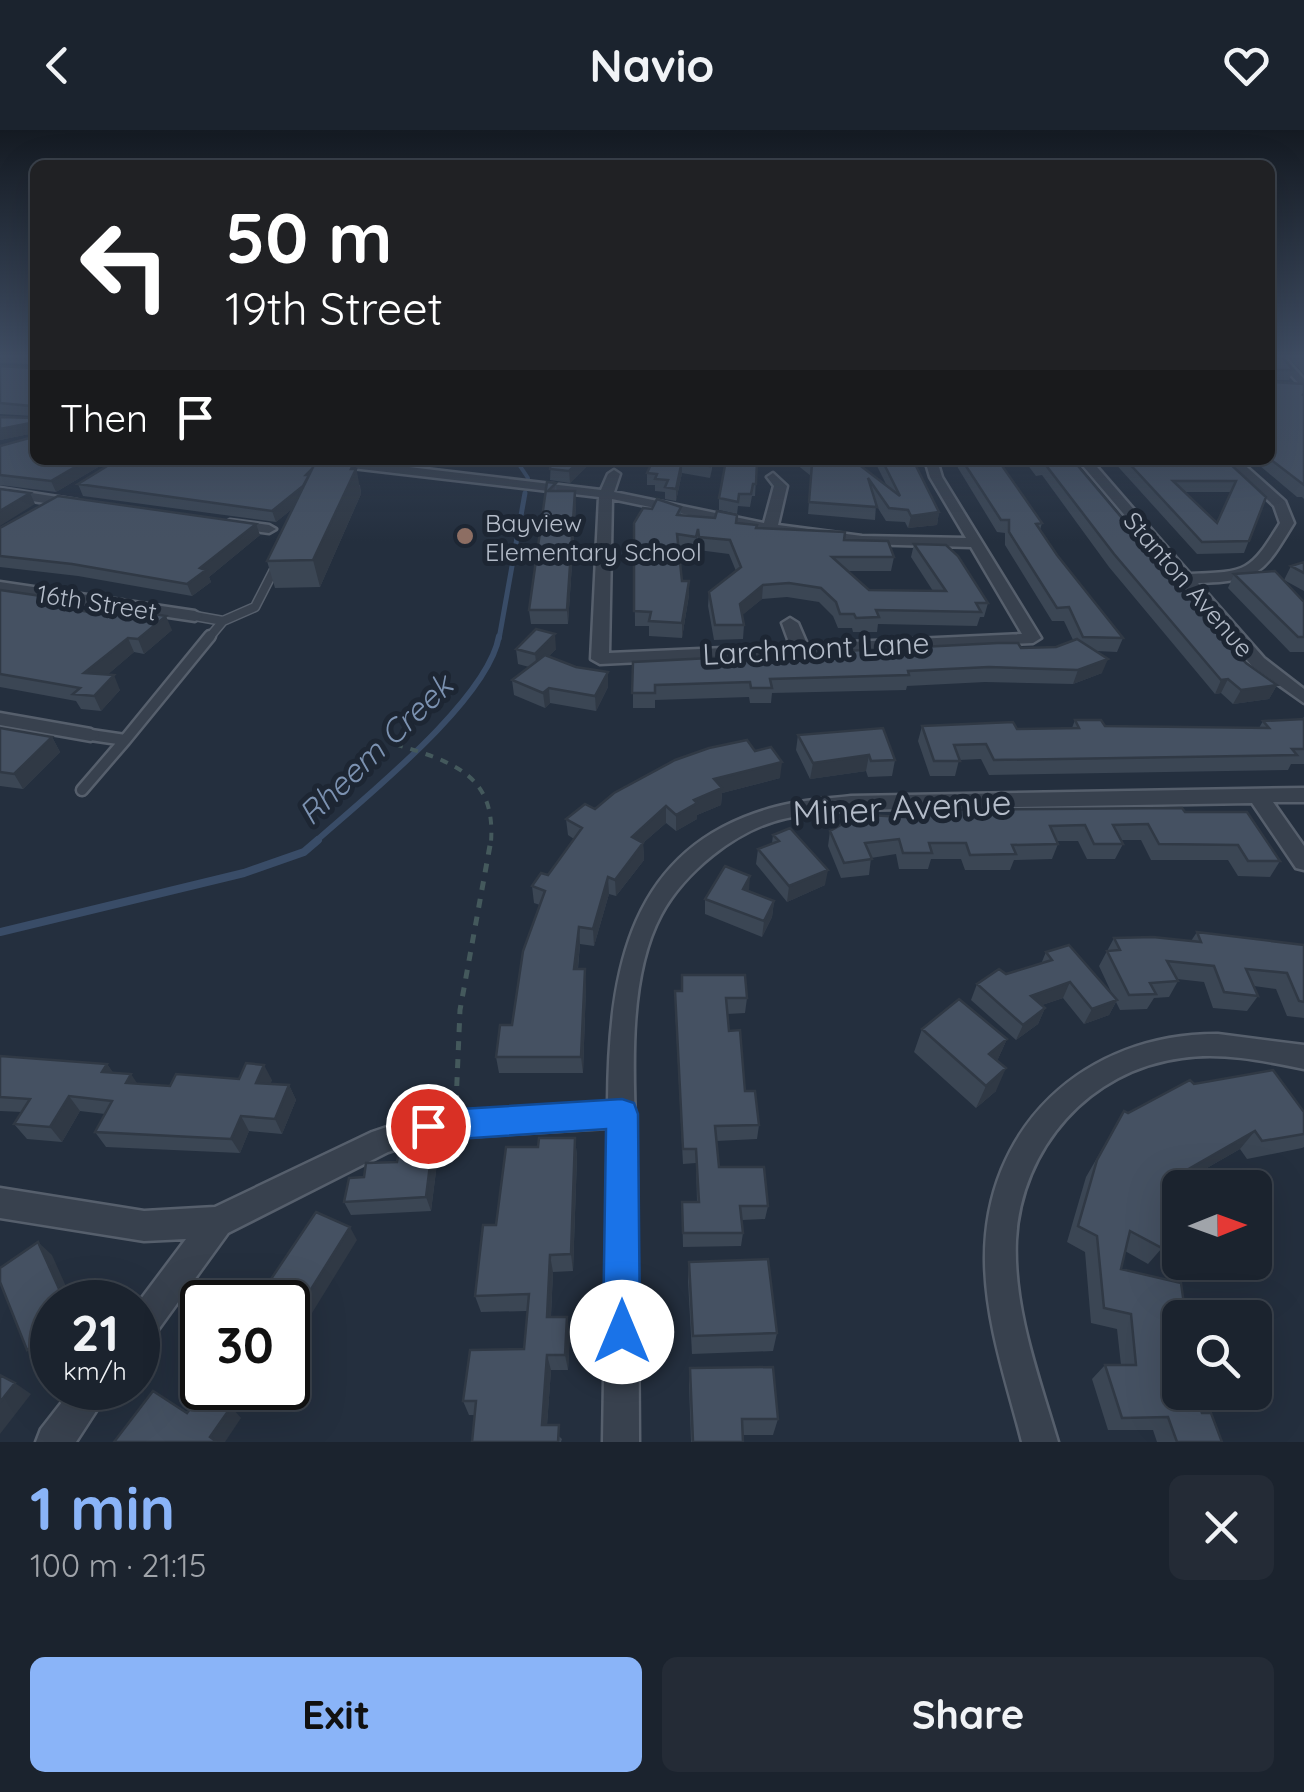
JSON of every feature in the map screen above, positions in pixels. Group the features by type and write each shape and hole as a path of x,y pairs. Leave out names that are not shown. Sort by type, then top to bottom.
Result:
{"street":[{"path":"360,465 606,494 770,528 862,540 975,544"},
{"path":"932,465 975,544"},
{"name":"Stanton Avenue","path":"1088,465 1258,662 1304,698"},
{"path":"1183,579 1244,576 1259,570 1287,523 1280,504 1237,465"},
{"path":"606,494 614,474"},
{"path":"770,528 780,486 773,477"},
{"path":"43,510 74,491"},
{"path":"0,492 96,506"},
{"name":"Larchmont Lane","path":"606,494 600,659 1032,638 975,544"},
{"path":"211,521 276,530"},
{"name":"16th Street","path":"0,587 194,616"},
{"path":"790,623 800,648"},
{"path":"0,719 92,735"},
{"name":"Miner Avenue","path":"621,1442 622,1114 628,992 634,951 650,913 674,880 721,841 766,816 850,803 1304,795"},
{"path":"1259,797 1304,862"},
{"path":"1040,1442 1004,1307 1001,1242 1006,1188 1035,1128 1100,1073 1169,1049 1220,1045 1304,1057"},
{"path":"0,1203 144,1226 217,1222 382,1141 428,1126 622,1114"},
{"path":"160,1299 217,1222"},
{"path":"54,1442 78,1410"}],"lane":[{"path":"82,790 224,621 256,607 281,555"},
{"path":"194,616 224,621"},
{"path":"92,735 125,740"}],"path":[{"path":"395,744 434,757 472,777 487,797 494,823 461,1002 455,1083 457,1124"}],"building":[{"path":"0,418 30,418 30,423 0,429"},
{"path":"1275,418 1304,418 1304,485 1275,463"},
{"path":"30,438 30,465 78,465 51,481 0,475 0,446"},
{"path":"109,465 314,465 303,486 272,511 78,484"},
{"path":"314,465 353,465 351,469 356,469 313,560 267,561"},
{"path":"550,465 576,465 569,471 550,469"},
{"path":"651,465 681,465 676,489 665,487 668,480 655,479 657,474 647,473"},
{"path":"725,465 757,465 751,494 739,494 738,502 719,498"},
{"path":"812,465 860,465 900,496 884,465 916,465 939,512 911,516 908,510 889,508 868,478 877,507 809,502"},
{"path":"965,465 1001,465 1042,523 1036,524 1057,555 1123,638 1083,637 1069,607 1057,608 1009,532 1009,520 1001,520"},
{"path":"1046,465 1077,465 1246,663 1277,685 1241,690 1228,679 1221,680 1114,554"},
{"path":"1131,465 1231,465 1266,497 1249,541 1202,542","holes":["1173,481 1236,481 1217,523"]},
{"path":"547,482 556,483 548,491 575,491 567,610 529,610"},
{"path":"0,489 30,493 0,511"},
{"path":"58,496 256,524 200,568 206,570 187,584 0,556 0,528"},
{"path":"657,499 681,507 677,515 715,518 717,511 737,515 736,523 757,525 756,528 845,532 844,540 888,541 894,557 832,557 869,590 946,591 914,544 946,545 958,556 988,603 976,603 981,612 876,610 879,617 856,618 854,614 840,614 836,602 821,588 789,583 763,585 740,604 744,625 715,625 709,592 741,567 730,540 699,537 698,529 696,537 677,534 682,581 689,581 682,623 649,621 651,612 634,611 634,523 643,508 652,509"},
{"path":"1304,562 1304,573 1291,566"},
{"path":"1275,571 1304,602 1304,637 1298,637 1234,574"},
{"path":"0,590 55,598 46,605 89,612 98,605 166,616 138,639 128,638 84,673 114,675 94,696 73,694 80,688 0,674"},
{"path":"536,629 555,634 535,654 516,649"},
{"path":"1077,639 1108,659 1078,670 989,667 908,671 909,675 770,679 772,688 751,688 750,682 655,685 655,693 632,693 633,662 998,643 1018,643 1021,648 1056,647"},
{"path":"545,655 576,667 608,672 595,696 549,688 543,693 512,680"},
{"path":"1304,719 1304,749 1292,749 1297,755 994,760 986,744 954,745 960,761 934,761 922,726 1013,722 1017,729 1079,728 1075,720 1101,720 1105,726 1269,728 1263,721"},
{"path":"0,728 52,737 14,774 0,772"},
{"path":"883,728 895,760 871,761 869,755 813,763 798,735"},
{"path":"747,740 755,751 771,747 782,762 714,779 722,788 694,800 697,803 676,815 666,806 632,837 643,843 615,880 608,877 593,929 579,927 574,969 585,969 581,1057 496,1057 500,1025 512,1025 523,951 545,891 532,886 541,873 548,875 582,828 566,819 585,804 595,809 614,793 675,760"},
{"path":"1182,808 1185,812 1247,812 1280,861 1248,861 1238,845 1159,844 1148,824 1113,825 1123,844 1094,844 1085,825 1050,826 1058,844 1012,845 1016,854 970,855 966,843 929,843 932,853 903,853 899,839 865,843 872,859 844,863 830,831 844,823 841,819 869,815 918,818 916,810"},
{"path":"790,828 828,870 789,886 758,849 779,841 773,835"},
{"path":"725,866 750,876 743,889 774,901 764,921 705,899"},
{"path":"1197,932 1304,945 1304,1002 1299,1001 1287,973 1246,969 1258,996 1224,992 1214,966 1167,961 1178,981 1150,983 1156,994 1129,995 1107,951 1120,950 1114,938 1201,942"},
{"path":"1069,945 1117,1000 1092,1009 1070,982 1031,996 1045,1008 1023,1025 977,984 999,969 1006,974 1052,960 1046,952"},
{"path":"682,975 745,975 747,998 726,998 729,1031 740,1030 745,1091 755,1091 759,1125 715,1126 719,1167 764,1167 768,1206 740,1206 743,1233 683,1233 682,1202 699,1202 696,1149 683,1149 675,991 682,991"},
{"path":"959,999 1007,1039 989,1054 1006,1068 986,1086 922,1029"},
{"path":"0,1056 107,1064 102,1072 131,1074 126,1083 170,1086 176,1074 239,1079 246,1063 264,1065 256,1083 289,1085 275,1119 241,1116 231,1139 95,1132 112,1101 69,1096 50,1127 14,1124 30,1099 0,1097"},
{"path":"1273,1070 1304,1112 1304,1134 1262,1141 1255,1131 1187,1170 1162,1170 1162,1248 1130,1231 1121,1269 1181,1283 1183,1300 1162,1300 1162,1410 1211,1413 1222,1442 1177,1442 1168,1417 1122,1418 1105,1365 1136,1365 1131,1314 1104,1308 1097,1236 1078,1226 1097,1160 1124,1111 1128,1113 1190,1080 1194,1084"},
{"path":"539,1138 575,1138 571,1254 550,1255 547,1317 567,1317 565,1355 547,1355 542,1425 559,1425 558,1442 472,1442 476,1401 463,1401 470,1350 524,1349 529,1294 475,1296 483,1225 496,1225 506,1147 538,1147"},
{"path":"432,1149 426,1197 344,1202 349,1178 364,1177 366,1163 397,1162 399,1151"},
{"path":"316,1212 350,1227 310,1291 310,1280 270,1280"},
{"path":"38,1242 55,1280 30,1280 27,1350 0,1282 0,1268"},
{"path":"768,1259 777,1333 693,1336 689,1262"},
{"path":"773,1367 778,1419 742,1419 743,1442 693,1442 690,1368"},
{"path":"0,1375 15,1383 0,1402"},
{"path":"160,1396 187,1413 229,1410 210,1437 217,1442 114,1442 138,1410 160,1410"}],"waterway":[{"name":"Rheem Creek","path":"519,465 528,478"},
{"name":"Rheem Creek","path":"499,639 525,493"},
{"name":"Rheem Creek","path":"315,842 449,718 490,661 499,636"},
{"name":"Rheem Creek","path":"0,932 244,873 304,852 318,840"}],"place":[{"name":"Bayview Elementary School","path":"465,536"}],"route":[{"path":"428,1126 622,1114 622,1332"}]}
